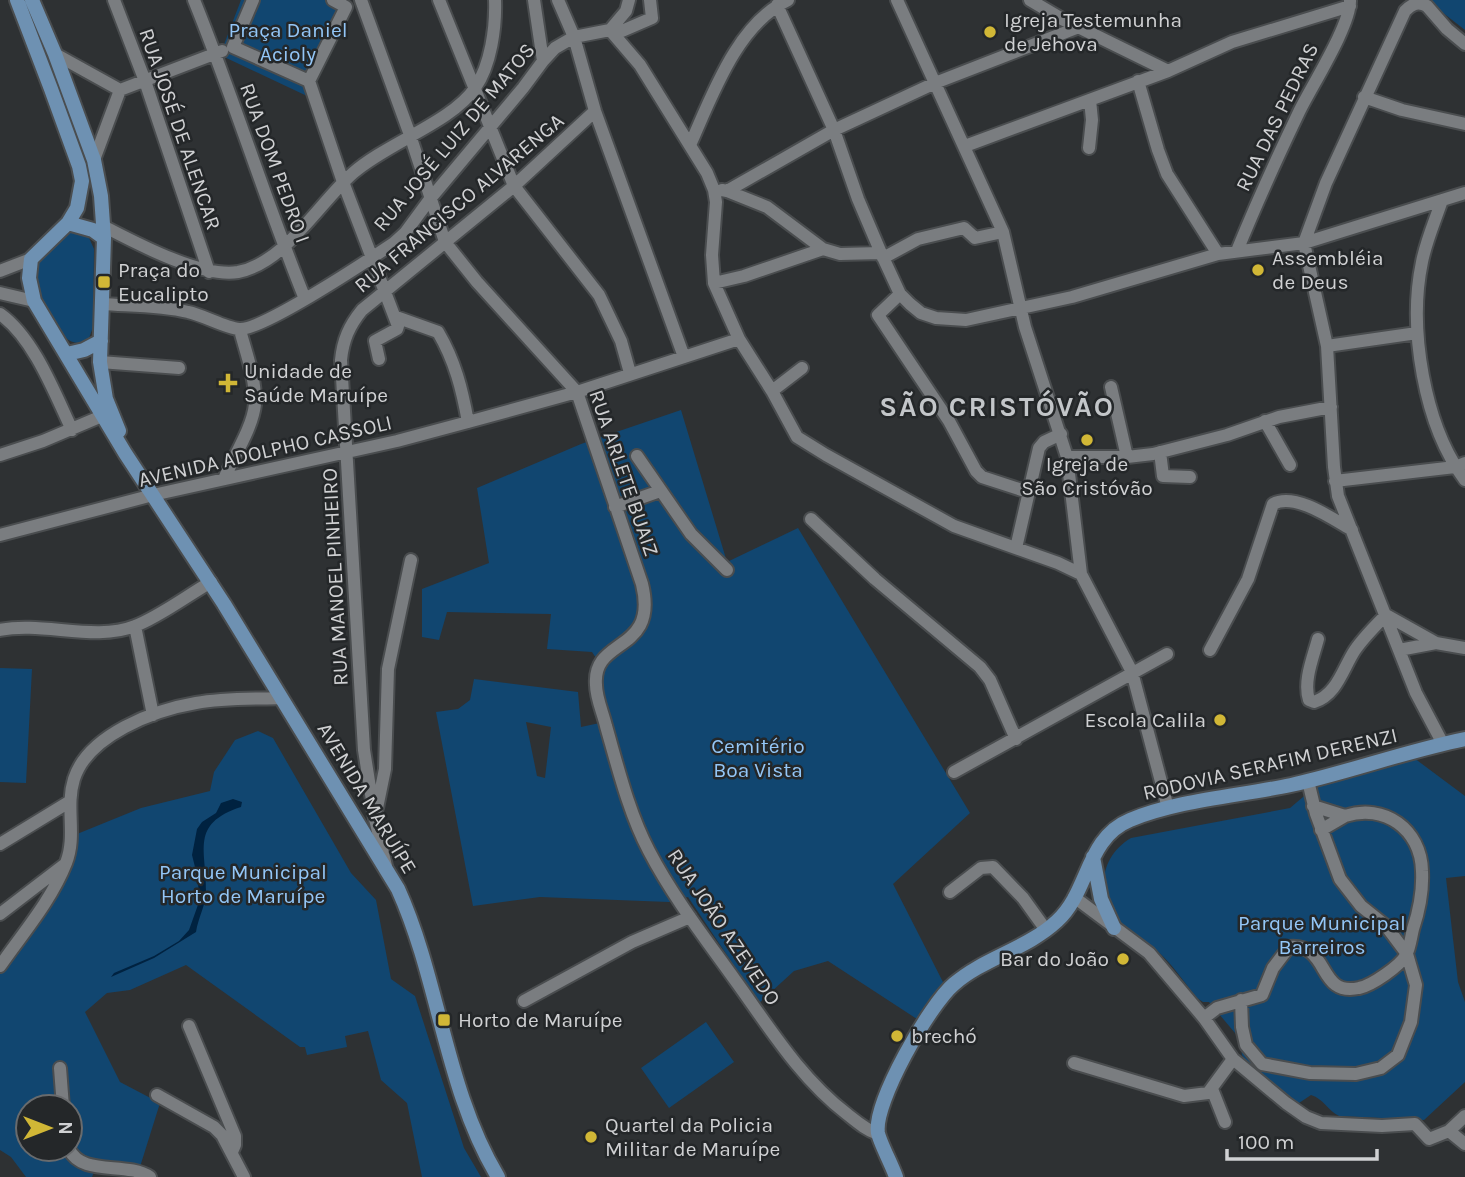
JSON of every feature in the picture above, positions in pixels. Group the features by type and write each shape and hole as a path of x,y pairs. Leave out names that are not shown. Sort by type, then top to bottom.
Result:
{"main road":[{"path":"17,0 79,166 81,194 68,223 31,259 29,278 34,301"},
{"path":"32,0 94,160 101,196 104,232 101,341 84,350 67,354"},
{"path":"68,223 104,232"},
{"name":"AVENIDA MARUÍPE","path":"34,301 102,416 211,582 387,867 416,934 473,1128 498,1177"},
{"name":"AVENIDA MARUÍPE","path":"101,341 100,362 106,399 136,470"},
{"name":"RODOVIA SERAFIM DERENZI","path":"878,1134 879,1116 893,1081 932,1008 954,984 1059,920 1074,897 1093,857 1107,836 1123,823 1168,808 1308,781 1464,740"},
{"path":"1093,857 1101,899 1114,928"},
{"path":"878,1134 896,1177"},
{"path":"890,1158 906,1177"}],"street":[{"name":"RUA JOSÉ DE ALENCAR","path":"114,0 145,81 209,272"},
{"name":"RUA DOM PEDRO I","path":"194,0 305,299"},
{"path":"54,54 120,90 233,47 253,0"},
{"path":"333,0 346,7 365,1"},
{"path":"439,0 514,186 599,295 621,341 630,373"},
{"path":"104,232 209,272 239,272 264,262 317,212 356,170 446,115 476,87 485,65 493,29 495,0"},
{"path":"534,0 542,61"},
{"path":"558,0 574,37 595,111 684,357"},
{"path":"629,0 626,11 612,32 640,65 721,190 767,207 823,249 840,254 882,256 918,239 964,228 975,238 1003,232"},
{"name":"RUA JOSÉ LUIZ DE MATOS","path":"240,330 275,316 305,299 372,258 405,233 542,61 560,44 574,37 612,32 652,18 650,0"},
{"path":"897,0 1003,232 1021,309 1067,457 1081,574 1132,672 1168,808"},
{"path":"1030,0 1168,71"},
{"name":"RUA ARLETE BUAIZ","path":"365,1 445,242 477,282 577,392 642,584 646,609 645,619 639,628 600,661"},
{"path":"690,145 731,60 754,28 783,3 834,130 858,199 900,294 921,313 951,320 986,317 1034,306 1218,254 1304,243 1465,193"},
{"path":"965,146 1168,71 1232,42 1350,3"},
{"name":"RUA DAS PEDRAS","path":"1237,251 1300,111 1332,49 1350,3"},
{"path":"1443,744 1416,693 1335,481 1327,346 1304,243 1326,183 1405,11 1415,3 1427,6 1465,44"},
{"path":"346,7 309,81 343,183 396,317 397,329 374,343 379,359"},
{"path":"1079,27 935,83 834,130 721,190 716,202 712,255 714,283 739,339 797,437 954,526 1081,574"},
{"path":"233,47 309,81"},
{"path":"1138,81 1167,174 1218,254"},
{"path":"94,160 120,90"},
{"path":"1364,97 1402,110 1465,124"},
{"path":"1089,148 1092,120 1090,100"},
{"name":"RUA FRANCISCO ALVARENGA","path":"347,451 341,360 342,345 353,322 384,290 514,186 595,111"},
{"path":"1442,200 1422,262 1417,333 1431,405 1465,480"},
{"path":"714,283 744,276 823,249"},
{"path":"0,271 31,259"},
{"path":"0,293 34,301"},
{"path":"900,294 878,315 943,411 979,475 1028,492"},
{"path":"102,304 174,309 204,316 240,330 251,373 255,406 224,479"},
{"path":"0,314 19,334 43,370 72,430"},
{"path":"396,317 438,332 455,365 468,422"},
{"path":"1327,346 1417,333"},
{"name":"AVENIDA ADOLPHO CASSOLI","path":"0,535 153,495 397,441 577,392 739,339"},
{"path":"100,362 179,368"},
{"path":"772,391 802,368"},
{"path":"1111,387 1127,457"},
{"path":"1067,457 1127,457 1160,452 1227,435 1265,421 1331,407"},
{"path":"0,455 72,430 102,416"},
{"path":"1265,421 1290,465"},
{"path":"1016,548 1041,444 1061,434"},
{"name":"RUA MANOEL PINHEIRO","path":"347,451 364,750 375,819 387,867"},
{"path":"1160,452 1163,476 1191,478"},
{"path":"637,456 691,534 727,570"},
{"path":"1335,481 1460,465"},
{"path":"615,507 660,491"},
{"path":"1209,650 1248,579 1273,504 1281,500 1307,506 1352,530"},
{"path":"811,519 875,579 980,667 990,680 1016,739"},
{"path":"375,819 385,769 388,669 411,560"},
{"path":"0,630 13,627 90,631 135,626 211,582"},
{"path":"1318,639 1309,672 1307,692 1309,700 1314,702 1322,700 1332,692 1355,650 1386,615"},
{"path":"1386,615 1437,643 1465,648"},
{"path":"135,626 153,715"},
{"path":"1399,650 1437,643"},
{"path":"954,772 1167,654"},
{"name":"RUA JOÃO AZEVEDO","path":"600,661 596,672 596,687 617,764 649,851 690,916 804,1074 833,1103 868,1130 878,1134"},
{"path":"0,967 41,909 66,864 71,835 69,802 74,778 87,754 114,734 153,715 197,703 281,698"},
{"path":"1241,1000 1246,1045 1262,1064 1331,1075 1356,1074 1381,1068 1398,1055 1411,1022 1416,985 1407,954 1385,926 1362,906 1340,879 1313,806 1308,781"},
{"path":"0,844 69,802"},
{"path":"1313,806 1345,816"},
{"path":"1204,1018 1217,1008 1262,995 1273,968 1289,947 1299,946 1312,951 1333,985 1340,988 1360,988 1393,970 1407,954 1423,869 1406,828 1375,812 1359,811 1321,830"},
{"path":"0,914 66,864"},
{"path":"950,892 981,868 993,867 1023,898 1046,930"},
{"path":"1074,897 1149,953 1204,1018 1233,1059 1306,1117 1321,1122 1382,1126 1415,1124 1429,1139 1449,1131 1465,1116"},
{"path":"524,1000 632,942 690,916"},
{"path":"189,1026 235,1136 232,1152"},
{"path":"1074,1063 1184,1096 1208,1093 1233,1059"},
{"path":"60,1068 62,1093"},
{"path":"1212,1089 1223,1111 1224,1122"},
{"path":"157,1095 214,1127 222,1135 244,1177"},
{"path":"1449,1131 1465,1144"},
{"path":"81,1163 94,1169 134,1171 149,1177"}],"green space":[{"name":"Praça Daniel Acioly","path":"241,0 338,0 352,7 307,96 220,55"},
{"path":"1430,0 1465,0 1465,30 1438,9"},
{"path":"69,229 86,231 94,249 93,327 88,341 82,343 65,337 41,298 34,276 40,256"},
{"name":"Cemitério Boa Vista","path":"681,410 727,562 798,528 970,813 893,884 945,986 920,1021 828,961 794,971 759,1003 688,897 669,902 540,897 473,906 436,712 458,709 470,700 474,679 578,692 581,727 609,721 600,683 602,667 592,652 547,649 551,614 447,612 439,640 422,637 422,589 489,563 477,488 581,444","holes":["526,722 551,727 545,778 537,776"]},
{"path":"0,668 32,669 26,783 0,782"},
{"name":"Parque Municipal Horto de Maruípe","path":"258,731 273,738 351,873 376,900 391,979 415,996 464,1148 481,1177 422,1177 407,1103 381,1080 368,1031 345,1036 347,1047 307,1055 305,1047 300,1047 186,965 130,990 107,993 85,1012 120,1082 160,1103 139,1170 96,1167 92,1177 26,1177 16,1163 84,1163 84,1093 14,1093 14,1161 0,1150 0,970 74,849 77,834 141,808 210,791 214,772 235,740"},
{"name":"Parque Municipal Barreiros","path":"1414,758 1465,796 1465,876 1446,878 1458,982 1465,1002 1465,1082 1424,1120 1339,1116 1311,1095 1296,1105 1249,1065 1242,1055 1240,1039 1209,1002 1197,998 1161,954 1124,928 1115,917 1105,893 1106,868 1111,857 1131,838 1290,808 1316,786"},
{"path":"706,1022 734,1062 669,1108 641,1068"}],"shaded area":[{"path":"233,799 242,802 241,807 214,822 204,840 206,896 196,932 154,958 111,977 114,973 154,956 179,941 189,930 199,902 198,879 192,855 197,829 202,822 216,813 221,803"}],"place":[{"name":"Igreja Testemunha de Jehova","path":"990,32"},
{"name":"Assembléia de Deus","path":"1258,270"},
{"name":"Praça do Eucalipto","path":"104,282"},
{"name":"Unidade de Saúde Maruípe","path":"228,383"},
{"name":"Igreja de São Cristóvão","path":"1087,440"},
{"name":"Escola Calila","path":"1220,720"},
{"name":"Bar do João","path":"1123,959"},
{"name":"Horto de Maruípe","path":"444,1020"},
{"name":"brechó","path":"897,1036"},
{"name":"Quartel da Policia Militar de Maruípe","path":"591,1137"}],"district":[{"name":"SÃO CRISTÓVÃO","path":"997,406"}]}
